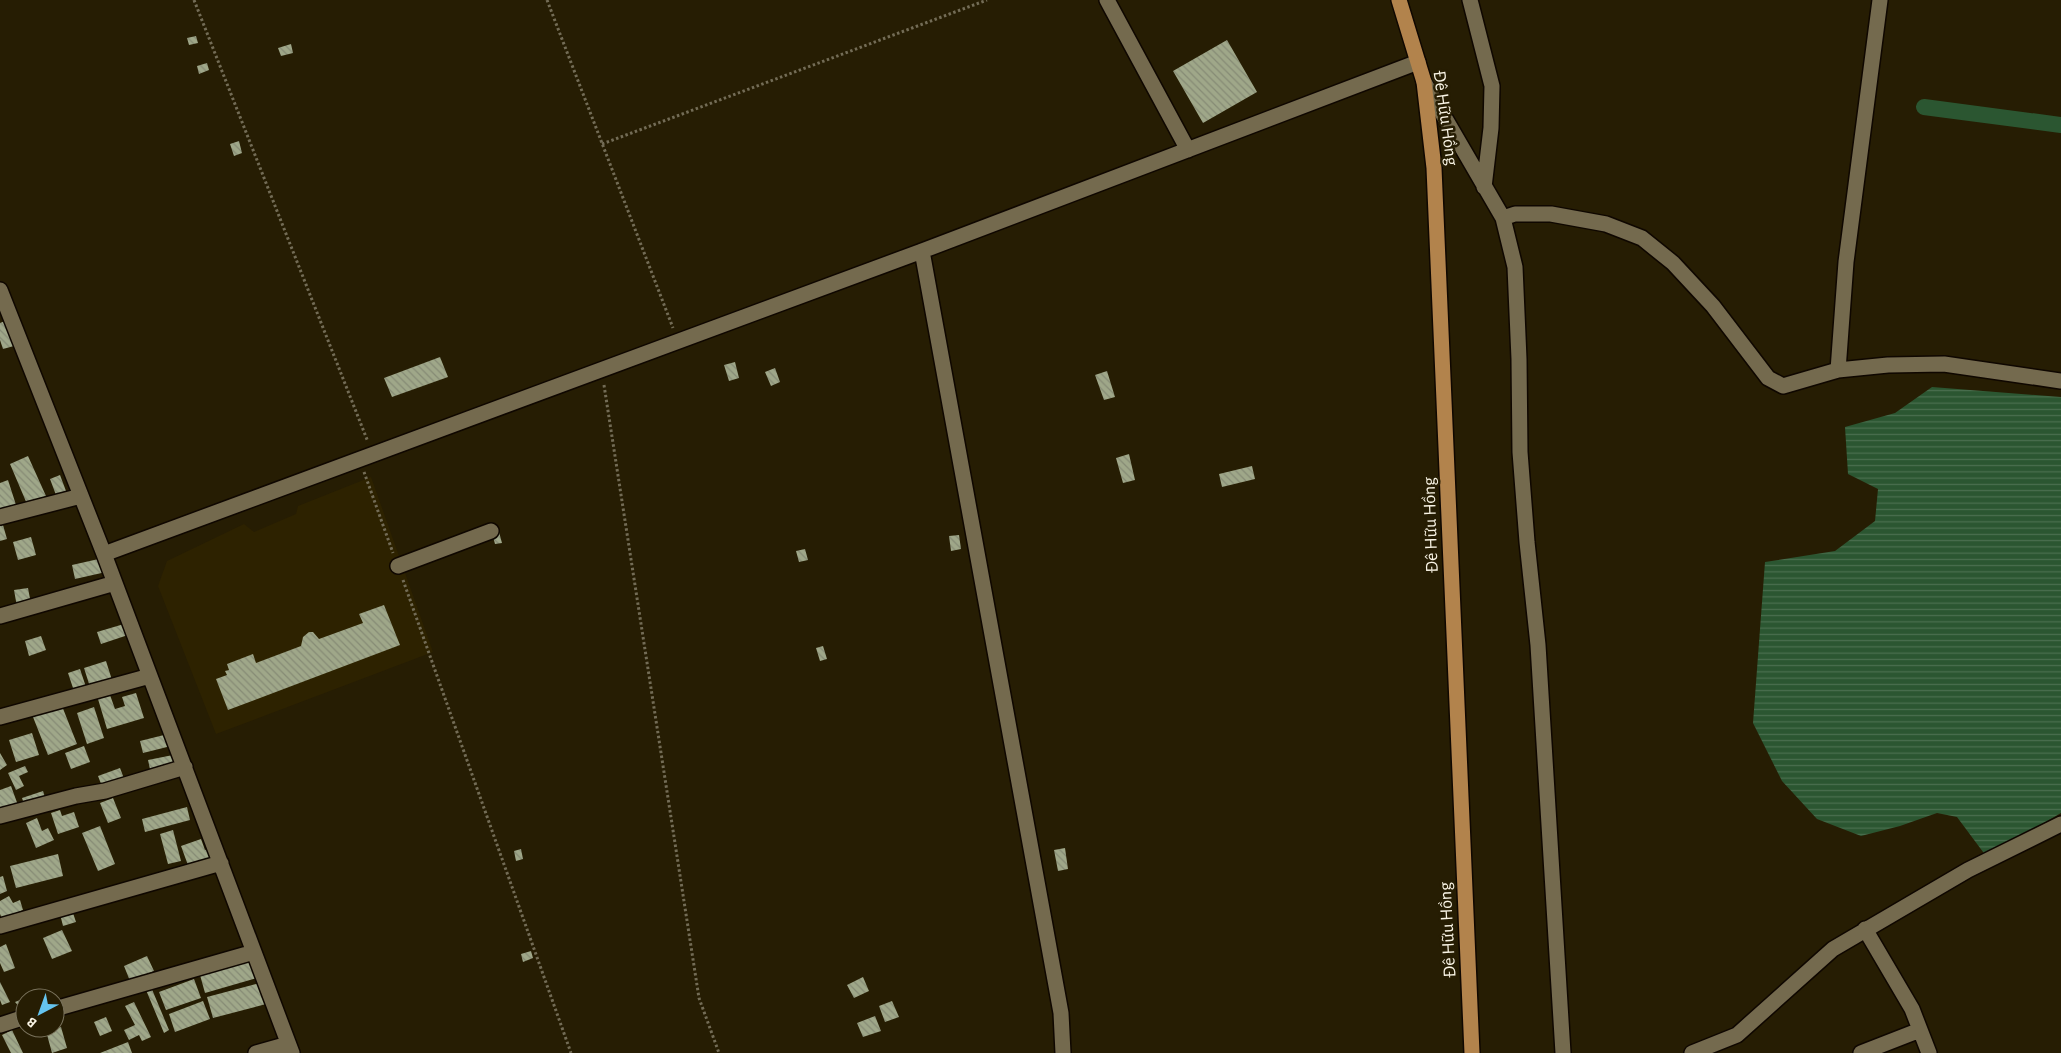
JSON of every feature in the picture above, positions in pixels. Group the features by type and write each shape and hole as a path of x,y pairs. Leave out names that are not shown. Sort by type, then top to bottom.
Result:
{"main road":[{"name":"Đê Hữu Hồng","path":"1399,0 1424,82 1434,168 1472,1053"}],"street":[{"path":"1107,0 1188,150"},
{"path":"1470,0 1492,86 1491,128 1484,187"},
{"path":"1838,370 1846,262 1880,0"},
{"path":"104,554 922,251 1418,62"},
{"path":"1424,82 1503,218 1515,267 1520,359 1520,452 1538,645 1563,1053"},
{"path":"1503,218 1515,214 1551,214 1606,224 1642,238 1673,263 1713,306 1768,378 1783,386 1838,370 1888,365 1944,364 2061,381"},
{"path":"922,251 1060,1012 1064,1053"},
{"path":"0,290 104,554 290,1048 256,1053"},
{"path":"0,517 81,496"},
{"path":"398,566 491,531"},
{"path":"0,616 115,583"},
{"path":"0,717 150,676"},
{"path":"0,816 76,796 104,791 185,767"},
{"path":"1692,1053 1737,1035 1833,949 1865,929 1968,870 2061,824"},
{"path":"0,926 221,863"},
{"path":"1865,929 1912,1009 1929,1053"},
{"path":"65,1006 254,952"},
{"path":"0,1025 15,1020"},
{"path":"1861,1053 1920,1030"}],"path":[{"path":"194,0 366,457 398,566 571,1053"},
{"path":"547,0 678,341"},
{"path":"602,144 987,0"},
{"path":"602,370 699,998 719,1053"}],"shaded area":[{"path":"1932,387 2061,397 2061,813 1986,856 1957,817 1937,813 1900,826 1861,836 1817,819 1782,781 1753,723 1765,562 1835,551 1875,521 1878,489 1848,474 1845,427 1895,413"},
{"path":"371,477 433,652 216,734 158,586 167,561 244,524 254,532 296,514 298,506"}],"building":[{"path":"196,36 198,43 189,45 187,38"},
{"path":"1227,40 1257,92 1203,123 1173,71"},
{"path":"291,44 293,53 281,56 278,48"},
{"path":"207,63 209,70 199,74 197,66"},
{"path":"239,141 242,153 234,156 230,144"},
{"path":"5,321 14,346 3,349 0,340 0,323"},
{"path":"440,357 448,377 392,397 384,378"},
{"path":"735,362 739,378 729,381 724,365"},
{"path":"775,368 780,382 771,386 765,372"},
{"path":"1107,371 1115,397 1104,400 1095,375"},
{"path":"1129,454 1135,480 1123,483 1116,458"},
{"path":"28,456 46,496 27,504 10,464"},
{"path":"1252,466 1255,479 1222,487 1219,474"},
{"path":"60,475 66,491 56,495 50,479"},
{"path":"8,480 17,508 0,514 0,483"},
{"path":"3,525 7,539 0,541 0,526"},
{"path":"499,532 502,543 495,544 492,533"},
{"path":"959,535 961,549 951,551 949,536"},
{"path":"31,537 36,555 18,560 13,542"},
{"path":"805,549 808,560 799,562 796,551"},
{"path":"103,558 106,572 75,579 72,565"},
{"path":"28,588 31,604 17,607 14,590"},
{"path":"384,605 400,645 228,710 216,679 227,675 225,671 229,670 227,664 253,654 256,663 301,646 303,637 309,632 313,632 319,639 363,623 359,614"},
{"path":"124,624 128,635 101,644 97,632"},
{"path":"41,636 46,650 29,656 25,641"},
{"path":"823,646 827,659 820,661 816,648"},
{"path":"106,661 112,680 90,687 84,668"},
{"path":"80,669 87,690 75,694 68,673"},
{"path":"136,693 144,718 107,729 98,699 110,695 115,709 125,706 122,697"},
{"path":"62,706 77,744 48,755 33,717"},
{"path":"94,707 104,738 87,744 77,713"},
{"path":"32,733 39,755 16,762 9,740"},
{"path":"168,734 171,746 143,753 140,741"},
{"path":"84,746 90,762 71,769 65,753"},
{"path":"0,753 7,765 0,770"},
{"path":"173,755 176,768 151,774 148,760"},
{"path":"25,766 28,772 19,776 24,786 16,790 8,773"},
{"path":"120,768 125,781 103,789 98,776"},
{"path":"11,786 19,808 0,814 0,790"},
{"path":"43,791 46,800 25,807 22,798"},
{"path":"113,798 121,818 108,823 100,803"},
{"path":"187,807 190,820 145,832 142,819"},
{"path":"60,810 62,816 74,812 79,827 58,834 51,813"},
{"path":"37,818 42,831 48,828 54,840 36,848 26,823"},
{"path":"100,826 115,864 98,871 82,833"},
{"path":"173,830 181,861 168,864 160,834"},
{"path":"201,839 205,850 210,848 214,860 189,868 181,846"},
{"path":"1065,848 1068,869 1058,871 1054,850"},
{"path":"521,849 523,859 516,861 514,851"},
{"path":"58,854 63,876 16,888 10,866"},
{"path":"3,876 7,891 0,894 0,877"},
{"path":"9,896 13,903 20,900 23,910 2,919 0,901"},
{"path":"72,910 76,922 63,926 60,914"},
{"path":"62,930 72,951 52,959 43,938"},
{"path":"6,944 15,968 4,972 0,963 0,947"},
{"path":"531,951 533,958 523,962 521,954"},
{"path":"147,956 154,971 130,981 124,966"},
{"path":"252,960 257,978 205,993 200,975"},
{"path":"863,977 869,991 854,998 847,985"},
{"path":"194,979 201,998 166,1010 159,992"},
{"path":"0,982 10,1002 2,1005 0,1000"},
{"path":"260,983 266,1004 213,1018 207,997"},
{"path":"151,987 169,1030 164,1033 146,990"},
{"path":"203,1001 210,1019 175,1032 169,1014"},
{"path":"892,1001 899,1017 885,1022 879,1006"},
{"path":"134,1002 151,1037 142,1041 139,1035 129,1040 124,1030 135,1025 125,1006"},
{"path":"875,1016 881,1031 863,1037 857,1023"},
{"path":"106,1017 112,1031 100,1036 94,1022"},
{"path":"12,1030 23,1053 11,1053 2,1035"},
{"path":"48,1038 64,1038 67,1048 52,1053"},
{"path":"128,1042 132,1053 100,1053"}],"waterway":[{"path":"1924,107 2061,125"}]}
